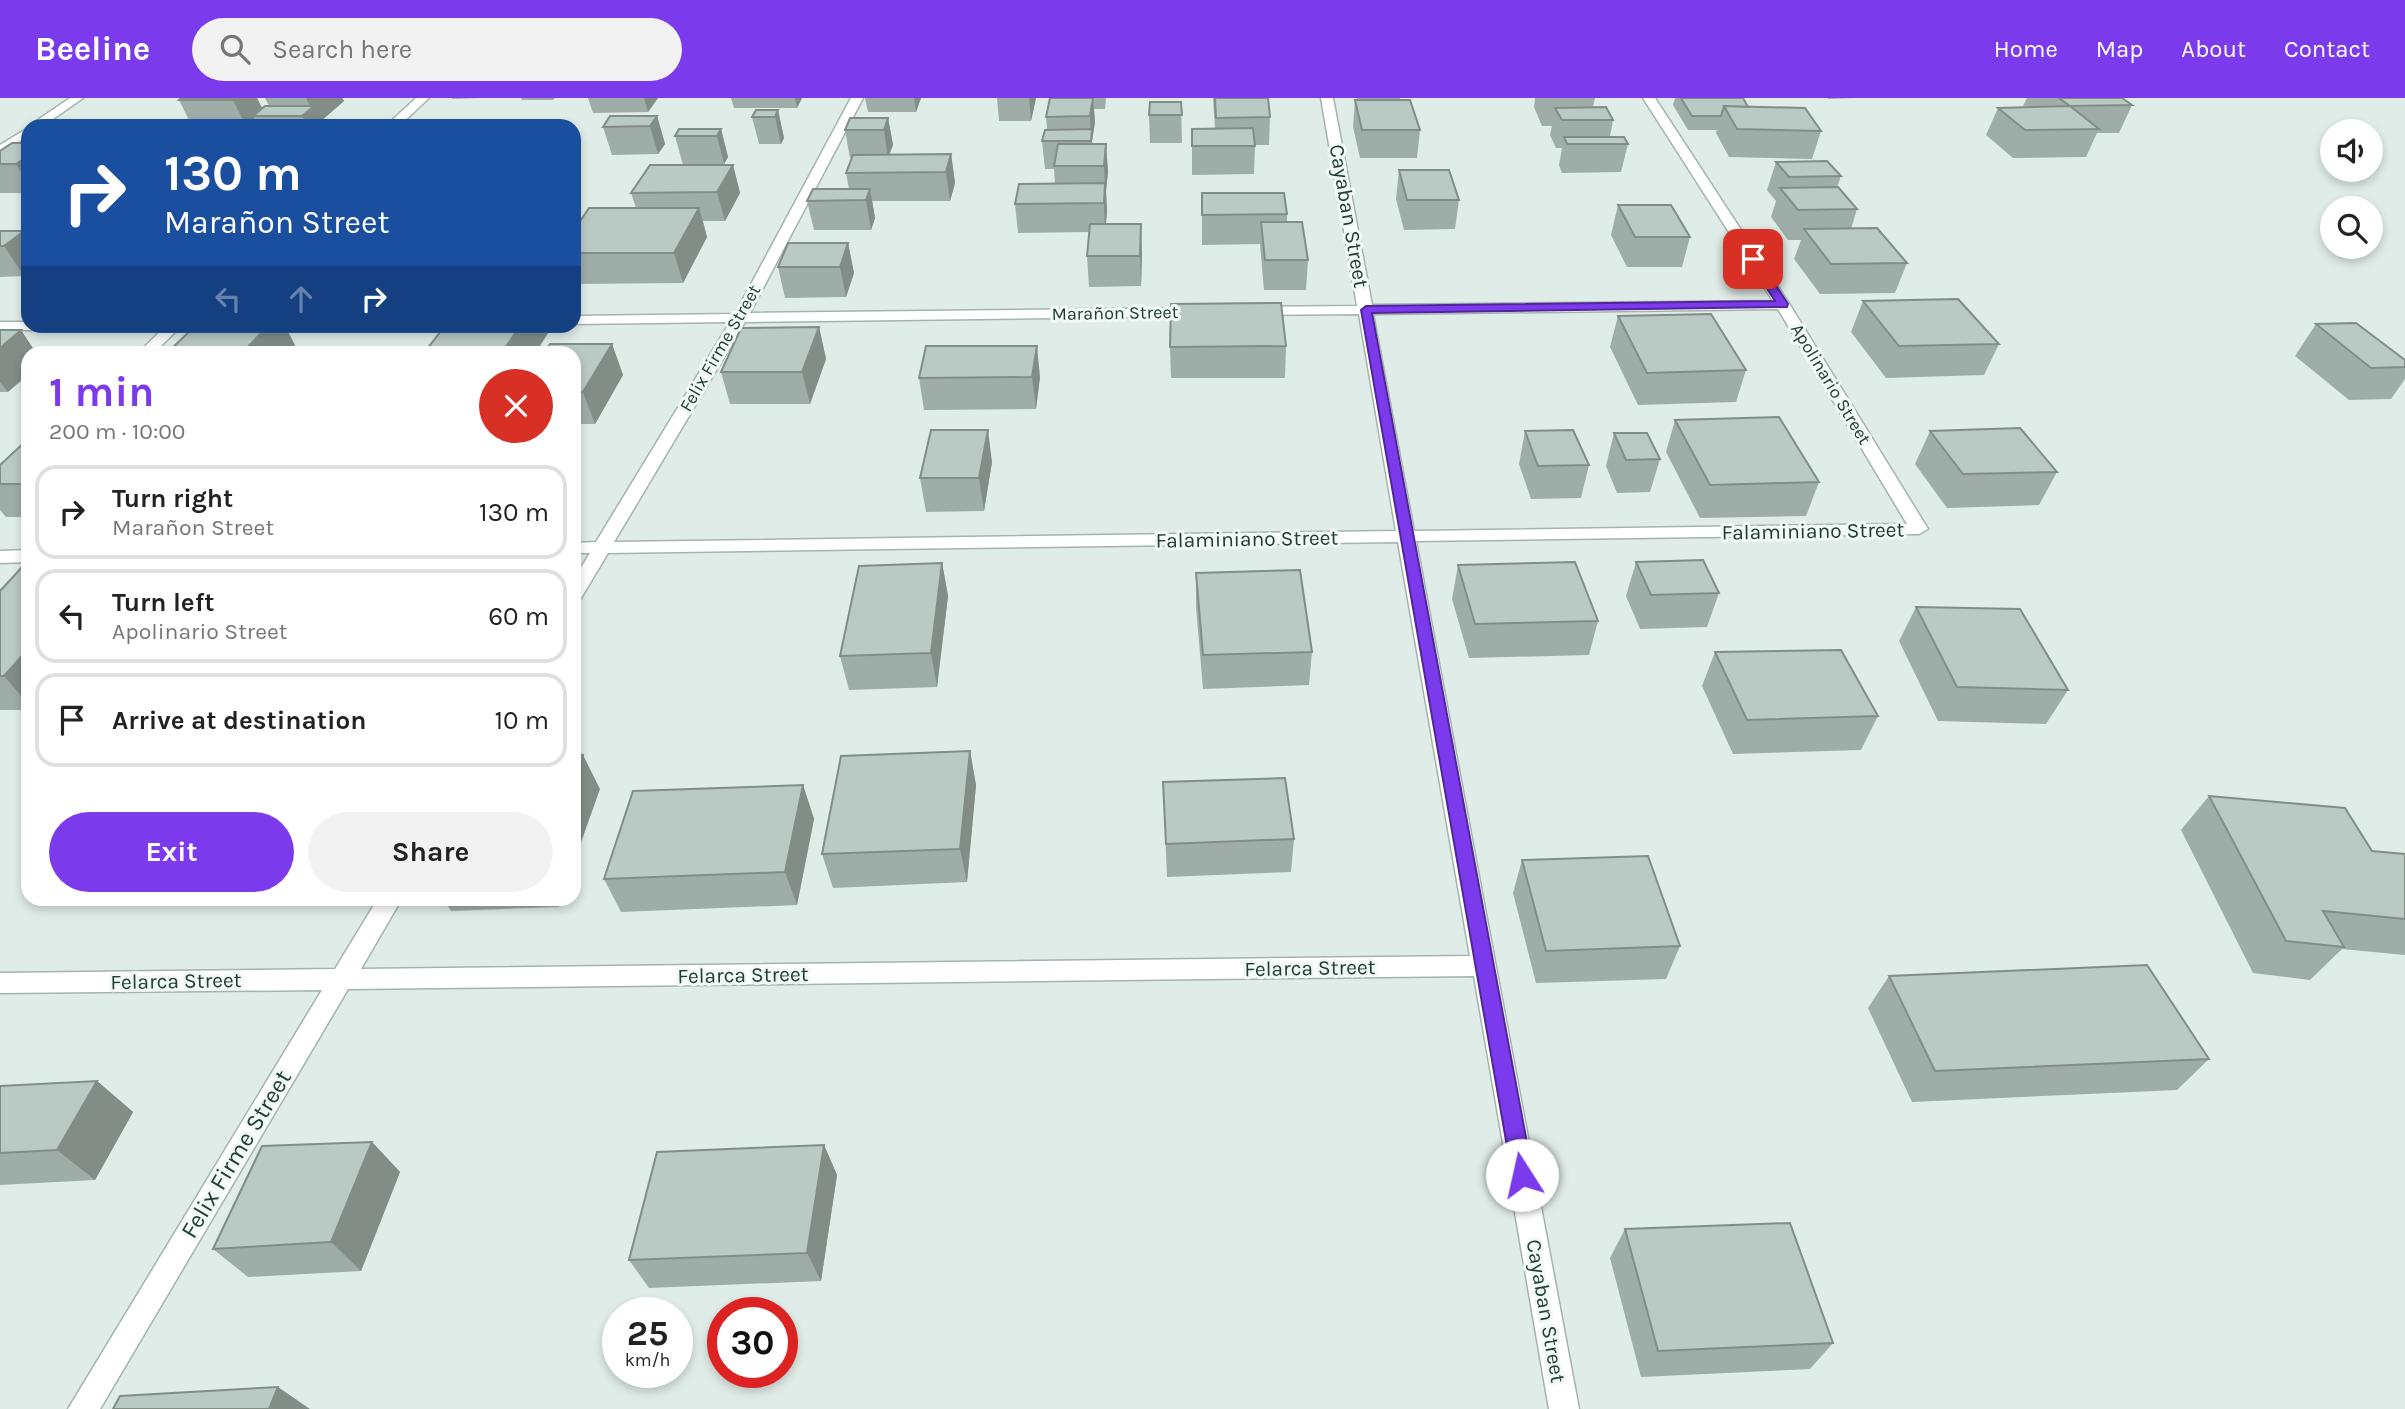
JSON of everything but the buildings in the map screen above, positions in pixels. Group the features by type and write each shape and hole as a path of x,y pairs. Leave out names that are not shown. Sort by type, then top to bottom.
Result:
{"street":[{"path":"46,119 77,98"},
{"path":"400,119 423,98"},
{"name":"Felix Firme Street","path":"581,582 740,318 857,98"},
{"name":"Cayaban Street","path":"1327,98 1564,1409"},
{"name":"Apolinario Street","path":"1649,98 1783,304 1919,529"},
{"path":"0,150 21,136"},
{"path":"1241,311 1783,304"},
{"name":"Marañon Street","path":"581,320 1213,312"},
{"path":"0,326 21,326"},
{"path":"153,346 166,333"},
{"name":"Falaminiano Street","path":"581,548 1919,529"},
{"path":"0,556 21,556"},
{"name":"Felix Firme Street","path":"83,1409 385,906"},
{"name":"Felarca Street","path":"0,983 1485,966"}],"route":[{"path":"1522,1175 1366,310 1783,304 1753,259"}]}
